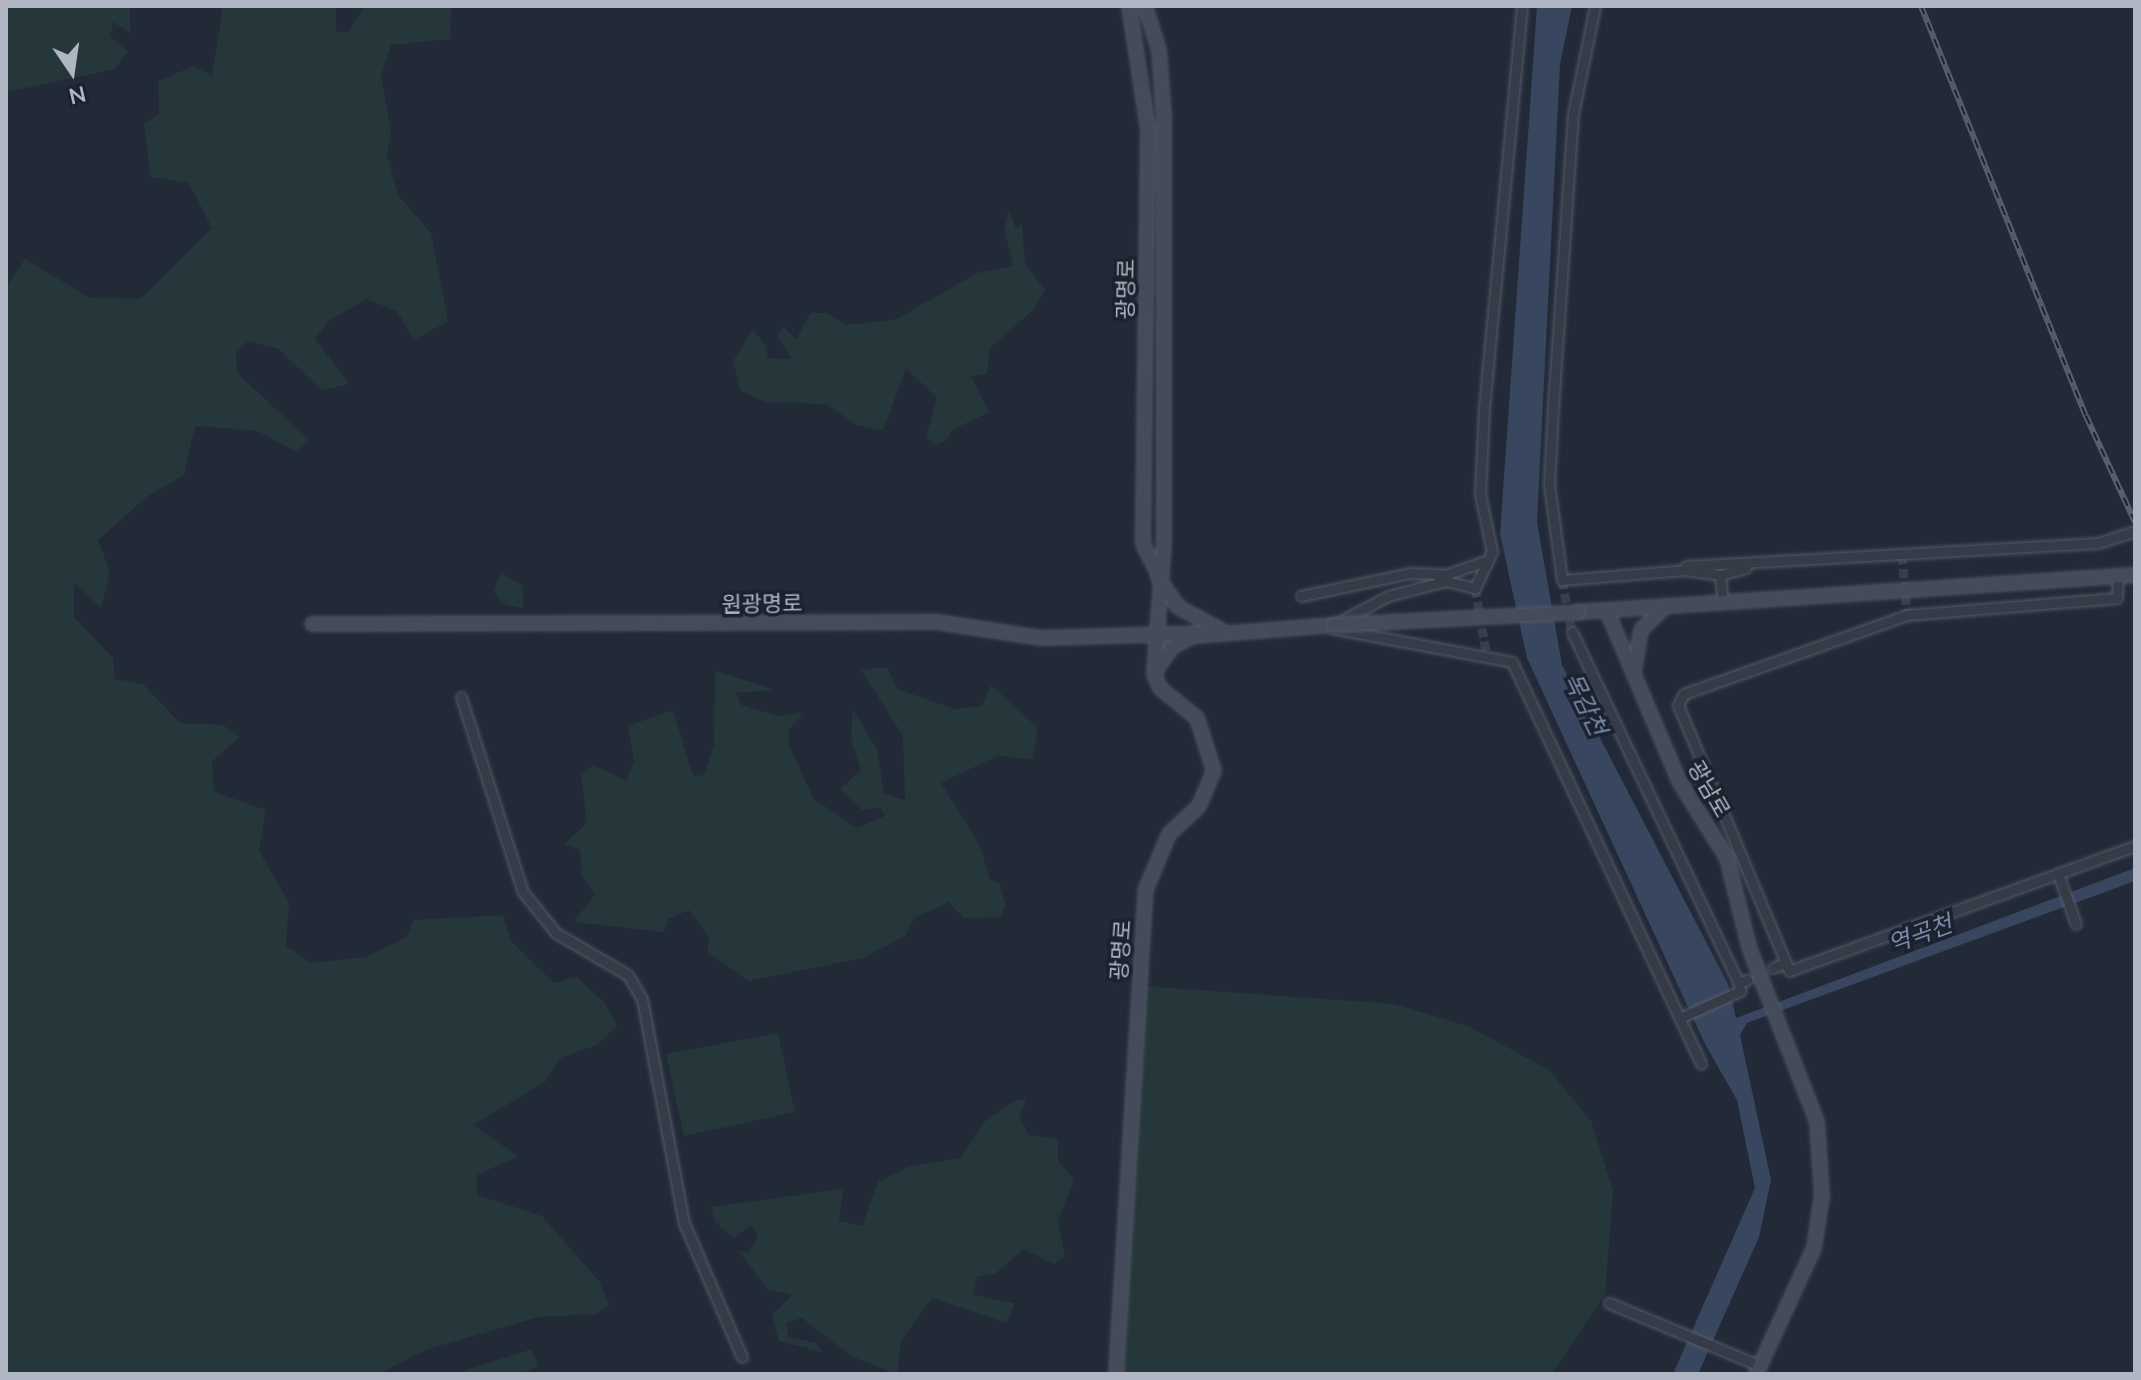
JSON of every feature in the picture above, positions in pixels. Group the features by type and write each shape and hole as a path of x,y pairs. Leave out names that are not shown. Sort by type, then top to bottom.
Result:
{"main road":[{"name":"광명로","path":"1129,6 1148,129 1143,544 1157,574"},
{"name":"광명로","path":"1116,1374 1146,889 1169,834 1199,806 1214,771 1197,718 1160,688 1154,673 1157,574 1164,543 1164,118 1159,50 1145,6"},
{"path":"1157,574 1178,607 1217,632"},
{"name":"원광명로","path":"312,624 937,622 1040,638 1154,637 1607,611 2135,575"},
{"path":"1634,674 1641,630 1670,606"},
{"name":"광남로","path":"1607,611 1679,781 1727,858 1766,989 1815,1114 1822,1195 1806,1278 1758,1370"},
{"path":"1154,673 1172,647 1217,632"}],"street":[{"path":"1334,625 1388,596 1434,584 1475,588 1488,560 1480,494 1484,408 1522,6"},
{"path":"1595,6 1573,114 1552,424 1553,525 1562,580 2098,543 2132,532"},
{"path":"1301,596 1410,573 1441,574 1488,560"},
{"path":"1667,571 1720,575 1761,565"},
{"path":"1434,584 1441,574"},
{"path":"1720,575 1723,602"},
{"path":"2118,576 2117,598 1907,615 1684,694 1678,705 1789,971 2135,846"},
{"path":"1317,626 1512,662 1682,1017 1701,1064"},
{"path":"1572,632 1742,985 1682,1017"},
{"path":"461,697 524,895 556,933 628,975 642,999 684,1223 742,1357"},
{"path":"2058,874 2076,924"},
{"path":"1773,968 1785,963"},
{"path":"1609,1303 1758,1370"}],"shaded area":[{"path":"6,6 130,6 130,33 113,22 110,36 128,51 115,69 6,92"},
{"path":"223,6 336,6 336,31 348,33 364,6 451,6 450,39 391,45 381,76 391,131 387,155 398,195 431,233 448,321 414,340 397,311 366,299 328,321 315,339 349,384 321,390 279,349 248,341 236,353 237,373 309,440 296,452 258,431 195,426 184,475 149,495 98,540 110,572 101,608 74,582 74,617 113,658 115,679 143,684 180,723 223,725 240,737 212,761 214,792 266,810 259,851 289,902 286,946 311,963 366,957 407,937 413,920 503,915 511,941 554,983 577,977 605,1003 617,1026 597,1045 560,1058 545,1082 473,1125 518,1156 477,1175 477,1195 542,1216 599,1281 609,1305 597,1314 538,1317 425,1350 379,1374 6,1374 6,287 25,259 90,298 141,299 212,228 189,183 150,177 144,124 159,114 158,81 194,66 212,76"},
{"path":"1009,210 1016,229 1022,224 1025,264 1045,290 1034,309 990,348 987,374 971,376 989,412 952,430 948,439 936,445 926,437 937,398 906,368 883,431 857,425 827,404 765,402 740,390 733,361 753,330 767,347 767,358 792,359 777,335 783,326 796,339 811,313 826,313 845,325 895,320 977,273 1013,266 1004,228"},
{"path":"501,572 523,586 523,609 501,603 494,590"},
{"path":"887,667 897,689 955,709 982,706 991,685 1038,728 1032,759 997,756 941,783 979,844 990,880 999,883 1005,904 1001,917 963,918 949,902 914,918 905,936 863,958 748,981 707,951 710,939 689,910 668,919 664,932 574,922 595,894 582,877 580,850 564,844 587,823 581,775 594,765 626,781 634,762 628,726 673,710 693,776 704,775 714,745 715,671 764,686 773,691 736,692 741,705 777,716 804,713 789,729 789,746 814,799 857,828 885,816 880,807 862,810 840,789 861,770 851,739 853,710 877,749 884,794 905,800 903,736 861,670"},
{"path":"1144,986 1394,1004 1470,1027 1549,1070 1591,1121 1613,1190 1605,1295 1552,1374 1123,1374"},
{"path":"778,1033 795,1112 684,1136 666,1054"},
{"path":"1017,1099 1026,1101 1019,1117 1029,1135 1058,1139 1058,1160 1074,1180 1058,1220 1065,1256 1054,1264 1023,1249 995,1274 977,1277 973,1295 1015,1303 1007,1323 932,1298 901,1341 897,1374 853,1357 802,1318 787,1322 788,1337 816,1343 822,1352 779,1341 772,1315 792,1295 767,1289 739,1251 749,1252 758,1237 751,1225 734,1238 715,1222 711,1207 843,1189 839,1221 862,1226 878,1182 908,1167 961,1158 984,1122"},
{"path":"532,1349 538,1367 516,1374 454,1374"}],"water":[{"name":"목감천","path":"1537,6 1572,6 1560,64 1537,522 1562,665 1728,984 1736,1018 2135,868 2135,881 1747,1023 1740,1035 1771,1180 1759,1237 1698,1374 1673,1374 1755,1188 1737,1100 1705,1044 1527,658 1500,534"}],"tunnel":[{"path":"1902,555 1907,615"},
{"path":"1562,580 1572,632"},
{"path":"1475,588 1487,657"}],"railway":[{"path":"1921,6 2086,416 2135,522"}],"water label":[{"name":"역곡천","path":"1920,934"}]}
